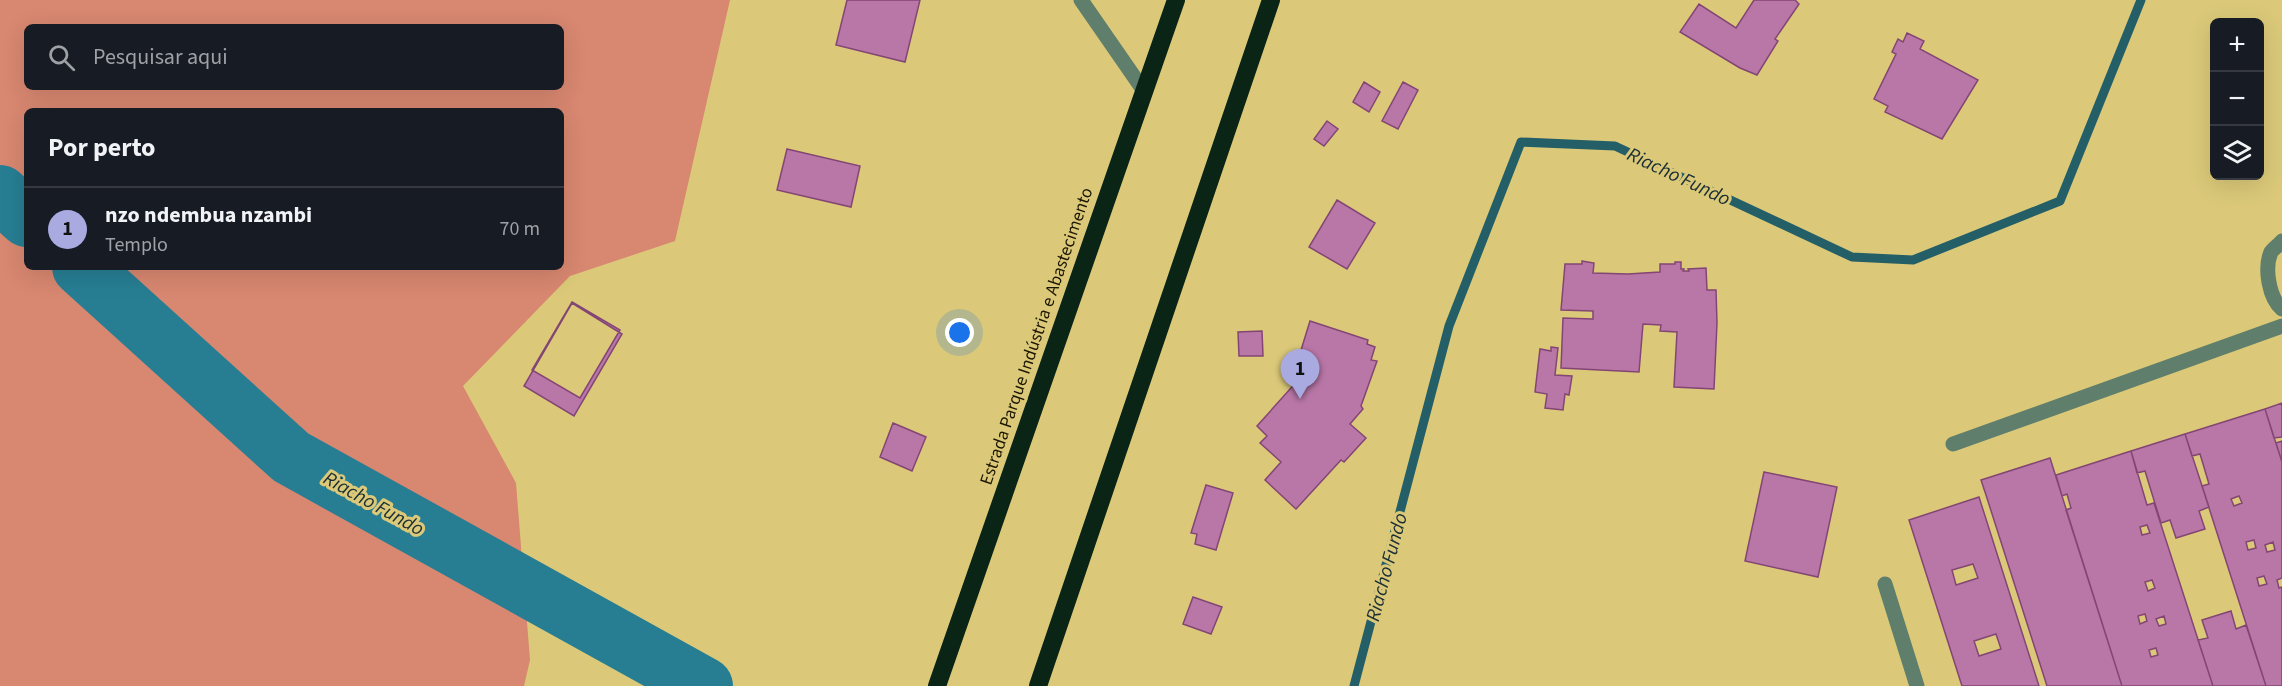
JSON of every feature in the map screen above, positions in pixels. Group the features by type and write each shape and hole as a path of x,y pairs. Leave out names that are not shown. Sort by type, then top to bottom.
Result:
{"highway":[{"name":"Estrada Parque Indústria e Abastecimento","path":"937,686 1176,0"},
{"path":"1038,686 1271,0"}],"street":[{"path":"1081,0 1144,91"},
{"path":"2282,241 2272,251 2268,264 2269,281 2278,305 2282,309"},
{"path":"1953,444 2282,326"},
{"path":"1885,584 1917,686"}],"shaded area":[{"path":"0,0 730,0 675,241 570,276 463,386 516,483 530,660 524,686 0,686"}],"building":[{"path":"847,0 920,0 905,62 836,45"},
{"path":"1754,0 1795,0 1799,4 1775,39 1778,41 1757,75 1740,68 1680,32 1699,4 1736,28"},
{"path":"1907,33 1924,41 1920,49 1978,80 1942,139 1885,112 1888,106 1874,99 1896,54 1892,52 1898,39 1903,42"},
{"path":"1364,82 1380,92 1369,112 1353,102"},
{"path":"1403,82 1418,90 1398,129 1382,121"},
{"path":"1327,121 1338,129 1324,146 1314,139"},
{"path":"787,149 860,166 851,207 777,190"},
{"path":"1337,200 1375,223 1347,269 1309,247"},
{"path":"1582,261 1594,263 1593,273 1660,272 1660,264 1675,264 1675,262 1681,262 1683,271 1706,268 1707,290 1716,290 1714,389 1674,387 1677,332 1660,331 1661,325 1643,324 1639,372 1561,368 1563,318 1593,319 1593,311 1561,310 1565,264 1582,264"},
{"path":"572,302 620,330 580,398 532,370"},
{"path":"572,303 622,334 574,416 524,386"},
{"path":"1310,321 1368,340 1367,344 1375,347 1371,360 1377,361 1361,406 1363,409 1350,424 1366,438 1344,462 1341,460 1296,509 1265,480 1281,462 1260,443 1267,436 1257,426 1300,378 1293,376"},
{"path":"1262,331 1263,356 1239,356 1238,332"},
{"path":"1551,347 1558,348 1555,375 1572,376 1569,395 1565,394 1563,410 1545,408 1547,394 1535,392 1540,349 1551,351"},
{"path":"2282,403 2282,437 2274,438 2265,409"},
{"path":"2265,409 2282,462 2282,578 2277,580 2279,588 2282,587 2282,686 2266,686 2202,486 2209,484 2200,454 2192,456 2185,434","holes":["2239,496 2242,503 2234,506 2231,499","2254,540 2256,548 2248,550 2246,542","2273,542 2275,550 2267,552 2265,545","2264,576 2267,584 2259,586 2257,578"]},
{"path":"893,423 926,437 912,471 880,457"},
{"path":"2185,434 2209,507 2199,511 2205,529 2176,538 2170,520 2161,523 2145,471 2137,473 2131,451"},
{"path":"2282,441 2282,462 2276,443"},
{"path":"2131,451 2147,505 2154,503 2213,686 2122,686 2066,510 2071,508 2067,494 2062,496 2056,475","holes":["2147,525 2150,533 2142,535 2140,527","2152,580 2155,588 2148,591 2145,582","2145,614 2147,621 2140,624 2138,616","2164,616 2166,624 2159,626 2156,619","2156,648 2158,655 2151,657 2149,650"]},
{"path":"2050,458 2122,686 2047,686 1981,480"},
{"path":"1764,472 1837,487 1818,577 1745,561"},
{"path":"1206,485 1233,493 1216,550 1195,544 1197,534 1191,533"},
{"path":"1979,497 2039,686 1962,686 1909,520","holes":["1973,564 1978,578 1956,585 1952,570","1996,634 2001,649 1979,656 1974,641"]},
{"path":"1193,597 1222,607 1211,634 1183,624"},
{"path":"2231,611 2236,629 2246,625 2266,686 2213,686 2198,640 2208,638 2202,620"}],"waterway":[{"name":"Riacho Fundo","path":"1354,686 1449,326 1521,142 1615,146 1852,257 1913,260 2060,201 2141,0"},
{"name":"Riacho Fundo","path":"0,194 24,215"},
{"name":"Riacho Fundo","path":"84,270 291,457 704,686"}],"place":[{"name":"nzo ndembua nzambi","path":"1300,399"}]}
